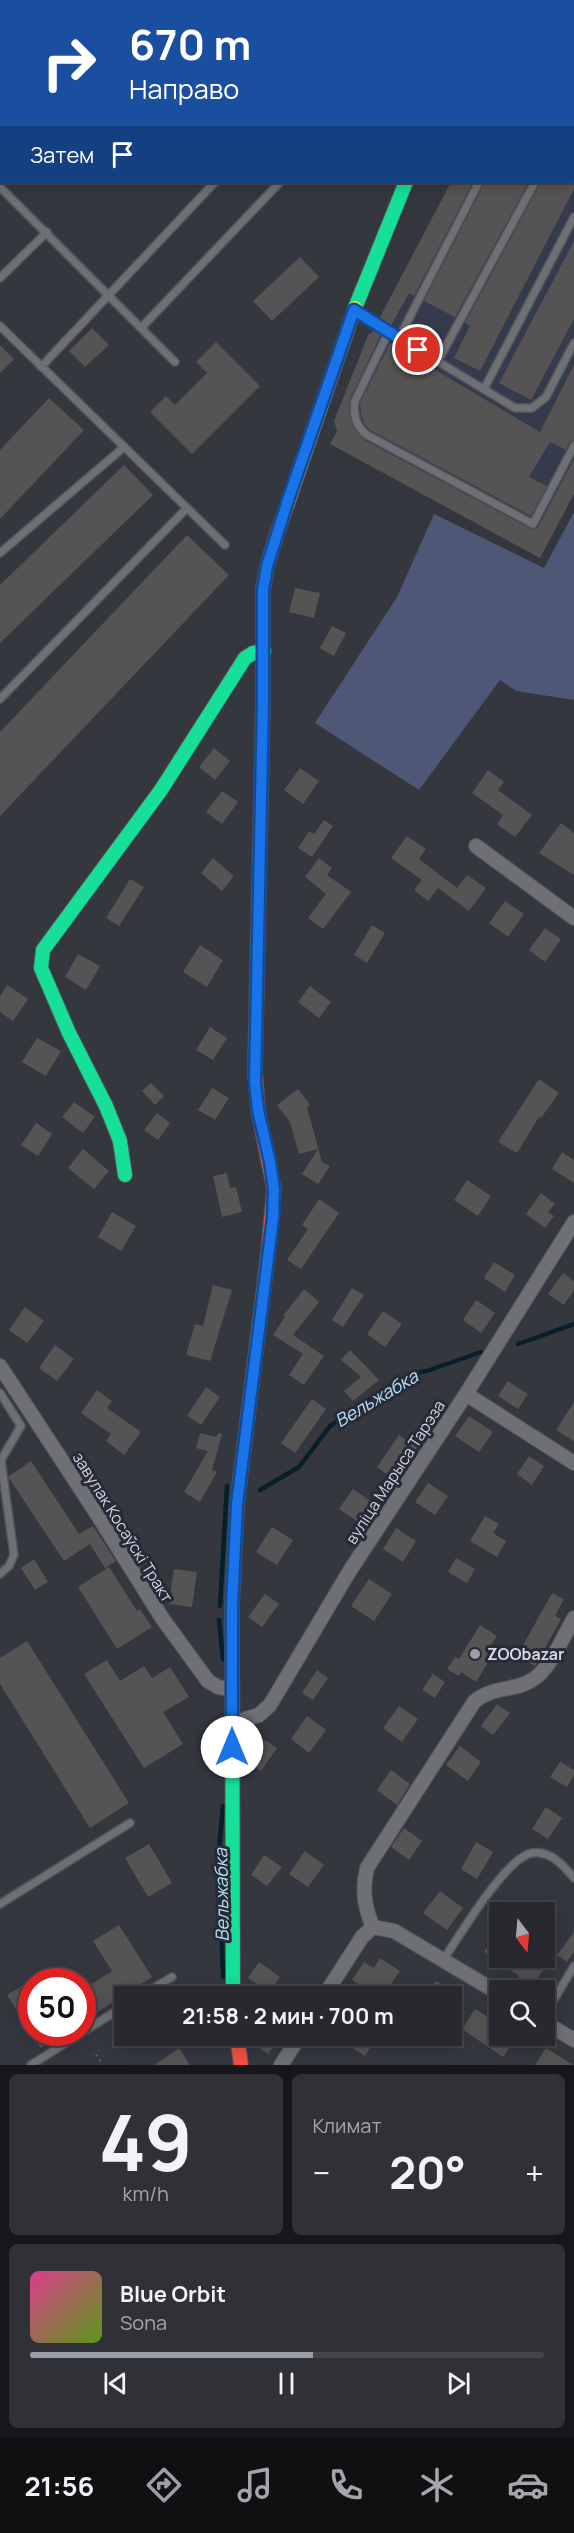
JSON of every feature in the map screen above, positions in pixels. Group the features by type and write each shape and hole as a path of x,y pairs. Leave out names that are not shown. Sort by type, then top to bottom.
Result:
{"main road":[{"path":"232,1986 232,1606 237,1504 273,1218 274,1189 255,1082 264,651 263,590 267,566 354,310 406,183"},
{"path":"125,1175 120,1141 106,1106 69,1034 42,968 43,950 160,790 245,658 253,653 264,651"},
{"path":"238,2046 241,2065"}],"street":[{"path":"476,846 574,918"},
{"name":"вуліца Марыса Тарэза","path":"232,1723 259,1715 270,1705 349,1572 466,1394 574,1222"},
{"name":"завулак Косаўскі Тракт","path":"0,1366 162,1618 208,1681 218,1688 232,1690"},
{"path":"466,1394 574,1463"},
{"path":"373,1927 365,1908 363,1888 367,1868 467,1712 483,1694 534,1679 544,1669 574,1618"},
{"path":"373,1927 394,1931 489,1987"},
{"path":"330,1986 362,1937 373,1927"},
{"path":"555,2029 574,2040"},
{"path":"281,2065 293,2046"}],"lane":[{"path":"41,367 214,183"},
{"path":"142,327 279,183"},
{"path":"399,338 478,183"},
{"path":"438,361 534,183"},
{"path":"0,187 175,362"},
{"path":"484,389 574,217"},
{"path":"0,278 47,232"},
{"path":"354,310 515,408 532,408 546,397 574,343"},
{"path":"0,326 225,545"},
{"path":"389,332 355,401 354,411 357,424 367,435 533,524 574,446"},
{"path":"0,553 124,447"},
{"path":"0,699 187,508"},
{"path":"0,1393 21,1426 1,1460 14,1555 9,1566 0,1574"},
{"path":"0,1904 129,1823"},
{"path":"443,1960 506,1869 522,1857 533,1853 548,1855 561,1862 574,1878"},
{"path":"555,1998 574,1966"},
{"path":"157,1986 172,1977"},
{"path":"31,2065 114,2012"}],"path":[{"path":"96,2055 103,2065"}],"shaded area":[{"path":"450,183 573,183 574,494 540,558 330,444 337,431 334,421 369,333 380,317"},
{"path":"574,512 574,700 516,691 500,680 419,790 315,723 397,597 434,514 544,568"}],"building":[{"path":"450,183 472,183 414,296 409,293 391,326 379,319"},
{"path":"484,183 528,183 455,317 424,301"},
{"path":"540,183 574,183 574,189 480,371 454,358 470,326 465,323"},
{"path":"574,241 574,319 531,400 499,383"},
{"path":"300,257 319,277 272,321 253,301"},
{"path":"92,328 109,345 85,367 69,351"},
{"path":"374,329 381,334 350,399 349,406 353,427 364,440 533,530 538,527 574,459 574,494 540,558 330,444 337,431 334,421 369,333 371,334"},
{"path":"216,342 260,386 192,454 150,412 166,396 175,405 207,373 196,362"},
{"path":"390,343 540,432 574,365 574,440 569,443 566,450 550,442 529,477 547,486 531,516 370,430 365,425 360,403"},
{"path":"0,345 14,359 0,373"},
{"path":"49,398 84,430 0,519 0,450"},
{"path":"124,465 153,495 0,643 0,585"},
{"path":"187,535 229,575 0,816 0,732"},
{"path":"295,588 320,593 314,618 289,612"},
{"path":"332,626 346,633 334,656 320,648"},
{"path":"214,748 230,761 215,780 199,767"},
{"path":"300,768 319,781 303,804 284,790"},
{"path":"488,770 504,782 498,790 532,815 515,837 497,824 503,815 472,793"},
{"path":"222,791 238,802 222,824 206,812"},
{"path":"324,820 333,826 312,857 298,848 309,831 314,834"},
{"path":"561,823 574,833 574,875 539,853"},
{"path":"407,836 426,849 419,859 457,888 467,875 486,888 469,911 438,888 428,901 414,890 422,880 391,858"},
{"path":"213,858 234,876 222,891 201,873"},
{"path":"319,858 332,868 327,875 351,892 323,929 308,918 326,894 305,877"},
{"path":"130,879 144,887 119,926 106,918"},
{"path":"505,901 524,914 508,937 489,923"},
{"path":"372,925 385,933 367,963 354,955"},
{"path":"545,928 561,939 545,962 529,950"},
{"path":"200,945 223,960 207,987 183,972"},
{"path":"78,954 100,966 86,990 65,977"},
{"path":"7,985 28,999 13,1021 0,1012 0,996"},
{"path":"310,986 331,1002 319,1018 298,1002"},
{"path":"210,1027 227,1038 213,1060 196,1050"},
{"path":"37,1038 61,1051 46,1076 22,1062"},
{"path":"539,1079 559,1093 541,1118 539,1117 517,1153 498,1142"},
{"path":"151,1083 164,1096 155,1105 142,1091"},
{"path":"212,1088 229,1098 215,1120 198,1110"},
{"path":"298,1089 310,1105 307,1107 322,1162 330,1166 318,1184 302,1174 318,1149 299,1154 290,1122 277,1105"},
{"path":"74,1102 95,1117 83,1133 62,1117"},
{"path":"157,1113 170,1123 158,1140 144,1130"},
{"path":"36,1123 52,1134 38,1156 21,1145"},
{"path":"83,1149 109,1171 94,1189 68,1168"},
{"path":"562,1152 574,1160 574,1183 552,1169"},
{"path":"227,1173 230,1188 236,1187 242,1212 222,1217 213,1176"},
{"path":"467,1180 491,1196 478,1216 454,1200"},
{"path":"541,1193 555,1204 548,1212 554,1216 545,1228 526,1214"},
{"path":"319,1199 339,1213 301,1269 287,1260 308,1229 302,1225"},
{"path":"112,1212 136,1226 121,1251 98,1237"},
{"path":"494,1262 515,1275 505,1292 484,1278"},
{"path":"563,1273 574,1281 574,1290 564,1305 548,1294"},
{"path":"213,1285 232,1290 210,1361 186,1355 195,1324 203,1326"},
{"path":"352,1288 364,1295 343,1327 332,1320"},
{"path":"304,1289 319,1302 293,1335 324,1356 304,1385 289,1375 303,1354 273,1335 285,1317 283,1316"},
{"path":"476,1300 495,1313 481,1333 463,1320"},
{"path":"25,1307 44,1321 27,1343 9,1330"},
{"path":"383,1311 402,1324 385,1347 367,1334"},
{"path":"55,1345 74,1359 57,1381 39,1368"},
{"path":"350,1350 379,1380 353,1401 344,1391 361,1377 341,1360"},
{"path":"508,1381 528,1394 518,1409 498,1396"},
{"path":"206,1387 220,1397 201,1425 187,1416"},
{"path":"97,1390 112,1401 107,1408 141,1432 124,1455 106,1441 111,1434 81,1413"},
{"path":"312,1399 326,1409 295,1453 281,1443"},
{"path":"574,1402 574,1441 556,1430"},
{"path":"469,1416 493,1432 479,1452 455,1436"},
{"path":"200,1433 216,1437 219,1433 222,1434 212,1470 217,1472 200,1502 184,1492 208,1451 196,1448"},
{"path":"399,1435 417,1447 395,1480 377,1467"},
{"path":"529,1456 544,1466 532,1485 517,1474"},
{"path":"31,1461 79,1534 93,1526 116,1561 105,1568 90,1544 64,1561 9,1478"},
{"path":"428,1483 448,1496 435,1515 415,1502"},
{"path":"353,1489 376,1505 363,1525 339,1509"},
{"path":"485,1516 499,1524 493,1533 506,1541 497,1557 470,1541"},
{"path":"272,1527 293,1540 277,1565 256,1552"},
{"path":"396,1528 416,1541 403,1562 383,1549"},
{"path":"456,1558 475,1569 467,1583 448,1572"},
{"path":"34,1559 48,1582 35,1590 21,1568"},
{"path":"109,1567 137,1611 140,1609 152,1627 117,1649 78,1587"},
{"path":"174,1569 197,1572 192,1607 169,1604"},
{"path":"369,1579 392,1594 374,1621 351,1606"},
{"path":"552,1593 564,1599 555,1616 561,1619 535,1666 517,1656"},
{"path":"265,1594 279,1604 262,1627 248,1617"},
{"path":"480,1625 497,1636 486,1652 492,1656 476,1682 461,1672 459,1676 447,1669 455,1657 459,1659"},
{"path":"27,1641 129,1803 90,1828 0,1684 0,1658"},
{"path":"107,1660 120,1681 144,1666 152,1678 170,1667 189,1697 163,1712 183,1744 144,1768 84,1674"},
{"path":"317,1670 328,1678 313,1700 302,1693"},
{"path":"433,1674 445,1682 435,1698 422,1690"},
{"path":"497,1704 510,1713 493,1735 481,1726"},
{"path":"399,1706 418,1719 402,1742 383,1728"},
{"path":"307,1716 326,1730 309,1753 291,1739"},
{"path":"265,1740 277,1748 261,1771 249,1762"},
{"path":"460,1746 481,1762 468,1781 446,1765"},
{"path":"560,1762 574,1770 574,1775 567,1787 550,1777"},
{"path":"391,1770 410,1784 397,1805 377,1790"},
{"path":"546,1807 562,1818 548,1839 532,1829"},
{"path":"404,1828 422,1841 409,1860 391,1847"},
{"path":"476,1842 493,1852 477,1879 461,1869"},
{"path":"149,1844 172,1883 148,1897 125,1858"},
{"path":"305,1851 324,1865 308,1887 289,1874"},
{"path":"264,1855 282,1867 267,1886 251,1875"},
{"path":"440,1891 463,1908 447,1930 423,1913"},
{"path":"119,1925 152,1977 138,1986 114,1986 114,2001 96,2013 96,1981 112,1971 93,1941"},
{"path":"574,1932 574,1952 567,1962 557,1955"},
{"path":"489,1945 489,1955 484,1952"},
{"path":"380,1958 400,1971 390,1986 361,1986 352,1980 364,1962 374,1968"},
{"path":"259,1962 280,1977 274,1986 259,1986 248,1978"},
{"path":"507,1968 545,1968 536,1980 516,1980 519,1976"},
{"path":"436,1981 444,1986 433,1986"},
{"path":"18,1988 18,2012 7,1995"},
{"path":"475,2009 489,2017 489,2046 510,2046 503,2057 462,2029"},
{"path":"257,2046 274,2046 268,2054"},
{"path":"350,2046 372,2046 365,2056"},
{"path":"179,2048 190,2065 154,2065"},
{"path":"546,2048 573,2065 535,2065"}],"waterway":[{"name":"Вельжабка","path":"518,1344 574,1324"},
{"name":"Вельжабка","path":"260,1490 299,1467 330,1426 386,1388 413,1373 427,1371 481,1352"},
{"name":"Вельжабка","path":"220,1606 227,1486"},
{"name":"Вельжабка","path":"219,1620 223,1659"},
{"name":"Вельжабка","path":"222,1768 223,1753"},
{"name":"Вельжабка","path":"223,1806 219,1850 223,1977"}],"traffic: fast":[{"path":"355,308 406,183"},
{"path":"255,1071 263,703 263,590 267,566 277,534"},
{"path":"125,1175 120,1141 106,1106 69,1033 41,968 43,950 161,790 245,658 253,653 264,651"},
{"path":"233,1986 232,1606 237,1504 268,1254"}],"traffic: slow":[{"path":"277,534 355,308"}],"traffic: jam":[{"path":"255,1071 258,1110 274,1189 268,1254"},
{"path":"238,2046 241,2065"}],"place":[{"name":"ZOObazar","path":"475,1654"}],"route":[{"path":"232,1747 232,1606 237,1504 273,1218 274,1189 267,1140 258,1110 255,1082 264,651 263,590 267,566 288,500 354,310 418,350"}]}
